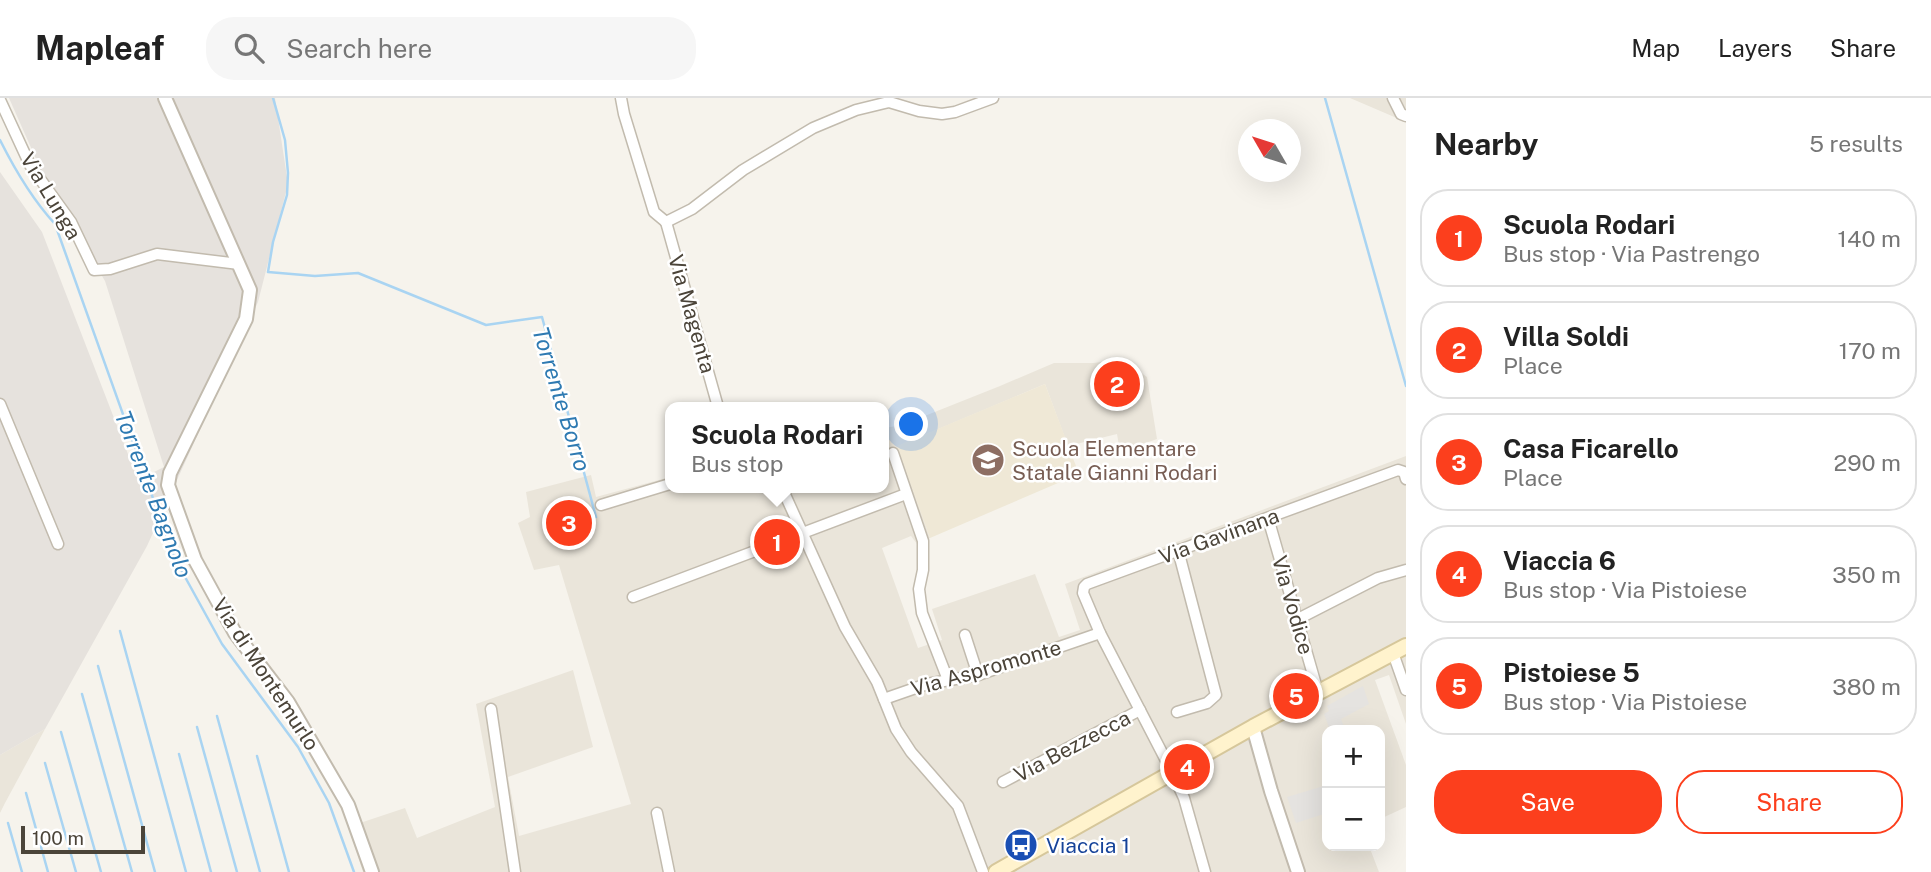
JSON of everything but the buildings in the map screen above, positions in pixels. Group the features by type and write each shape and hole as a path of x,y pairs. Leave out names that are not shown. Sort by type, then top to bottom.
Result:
{"main road":[{"path":"996,872 1253,727 1399,649"}],"street":[{"path":"165,98 239,264"},
{"name":"Via Magenta","path":"621,98 654,212 666,222 717,402"},
{"path":"666,222 692,209 743,170 813,128 856,110 889,102 919,111 942,114 963,110 993,98"},
{"path":"1393,98 1404,115"},
{"name":"Via Lunga","path":"0,100 30,165 71,222 94,270 110,270 157,254 239,264"},
{"name":"Via di Montemurlo","path":"239,264 250,289 246,319 170,473 168,485 195,560 235,633 288,702 348,805 372,872"},
{"path":"0,404 58,544"},
{"path":"893,453 923,541 923,570 919,589 922,613 948,680"},
{"name":"Via Gavinana","path":"1100,633 1083,593 1087,584 1268,518 1404,474"},
{"path":"601,505 665,486"},
{"path":"784,493 845,627 877,682 903,741 958,806 983,872"},
{"path":"633,597 906,494"},
{"name":"Via Vodice","path":"1268,518 1318,692"},
{"path":"1177,712 1207,703 1216,695 1178,550"},
{"path":"1298,619 1378,578 1406,570"},
{"path":"1100,633 1184,798 1205,872"},
{"name":"Via Aspromonte","path":"884,699 927,684 978,675 1100,633"},
{"path":"965,635 978,675"},
{"path":"1399,649 1406,690"},
{"path":"491,709 515,872"},
{"name":"Via Bezzecca","path":"1003,782 1140,710"},
{"path":"1253,727 1298,872"},
{"path":"657,813 668,872"}],"shaded area":[{"path":"9,98 275,98 288,184 258,302 147,546 45,729 0,755 0,172 42,232 138,480 164,467 105,281 48,186"},
{"path":"1350,98 1406,98 1406,122"},
{"path":"1122,359 1147,377 1157,439 1120,452 1117,434 1068,446 1045,384 898,446 930,538 917,544 911,536 882,548 918,648 942,640 932,609 1035,574 1059,637 1080,630 1065,584 1406,456 1406,724 1389,675 1375,680 1406,765 1406,807 1385,817 1385,725 1322,725 1322,851 1371,851 1379,872 363,872 348,827 405,808 417,838 495,807 476,704 573,670 593,747 508,777 519,836 631,804 559,565 534,570 518,523 530,517 526,492 591,475 596,497 665,478 665,493 889,493 889,427 902,425 1054,363 1094,363"},
{"name":"Scuola Elementare Statale Gianni Rodari","path":"1045,384 1079,474 930,538 897,446"},
{"path":"1363,686 1369,704 1341,719 1343,725 1328,725 1324,714 1329,711 1327,706"},
{"path":"45,729 5,803 0,813 0,755"},
{"path":"1322,786 1322,815 1296,823 1287,797"}],"waterway":[{"name":"Torrente Borro","path":"273,98 285,140 288,173 287,195 273,242 268,272 315,276 358,273 486,325 542,317 596,517"},
{"path":"1325,98 1406,386"},
{"name":"Torrente Bagnolo","path":"0,140 24,184 55,224 174,557 222,644 298,747 329,803 354,872"},
{"path":"120,631 186,872"},
{"path":"98,666 155,872"},
{"path":"82,694 132,872"},
{"path":"217,716 260,872"},
{"path":"197,727 237,872"},
{"path":"61,732 101,872"},
{"path":"179,754 211,872"},
{"path":"257,756 289,872"},
{"path":"45,763 76,872"},
{"path":"26,793 48,872"},
{"path":"8,823 22,872"}],"place":[{"name":"Villa Soldi","path":"1117,384"},
{"name":"Scuola Elementare Statale Gianni Rodari","path":"988,460"},
{"name":"Casa Ficarello","path":"569,523"},
{"name":"Scuola Rodari","path":"777,542"},
{"name":"Pistoiese 5","path":"1296,696"},
{"name":"Viaccia 6","path":"1187,767"},
{"name":"Viaccia 1","path":"1021,845"}]}
